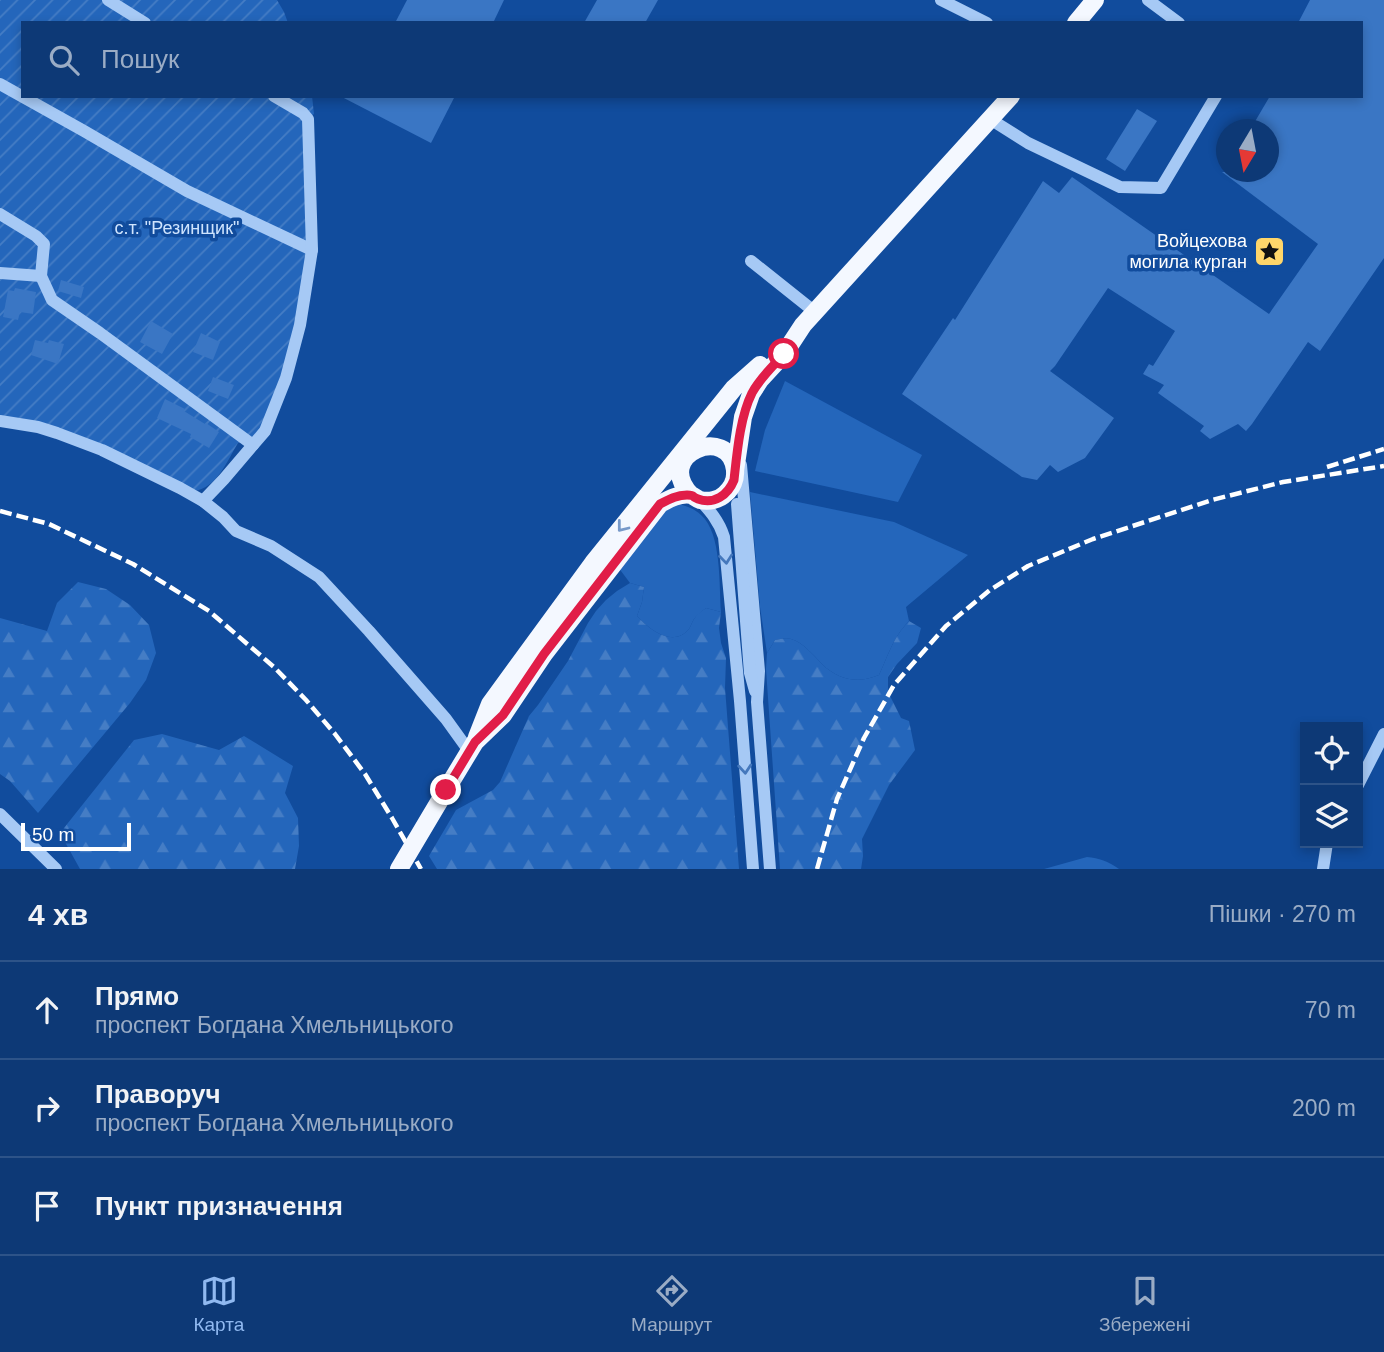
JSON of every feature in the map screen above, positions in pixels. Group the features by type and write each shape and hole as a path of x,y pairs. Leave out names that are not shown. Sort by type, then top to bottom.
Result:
{"main road":[{"path":"1078,21 1095,0"},
{"path":"472,747 503,715 544,654 660,504 678,496 708,501 717,499 731,488 743,417 751,394 760,380 784,354 809,318 1009,98"},
{"path":"695,497 681,480 680,471 689,456 776,345 809,318"},
{"path":"399,869 472,747 490,704 593,564 664,474 734,388 760,365"},
{"path":"664,474 703,446 712,446 728,455 733,462 735,476"}],"street":[{"path":"108,0 142,21"},
{"path":"940,0 982,21"},
{"path":"1148,0 1176,21"},
{"path":"0,84 21,96"},
{"path":"25,98 187,191 312,250"},
{"path":"203,501 265,431 286,378 300,325 312,250 307,119 303,113 277,98"},
{"path":"990,119 1028,143 1120,187 1161,188 1215,98"},
{"path":"0,214 36,236 44,244 41,276 52,300 254,445"},
{"path":"751,261 809,318"},
{"path":"0,273 41,276"},
{"path":"0,421 57,433 180,488 203,501 236,531 271,545 319,577 472,747"},
{"path":"741,433 760,671 757,702"},
{"path":"735,476 750,673 757,702 770,869"},
{"path":"695,497 715,517 724,537 753,869"},
{"path":"1363,775 1384,734"},
{"path":"0,814 56,869"},
{"path":"1323,869 1326,848"}],"green space":[{"name":"с.т. \"Резинщик\"","path":"0,0 277,0 287,21 21,21 21,98 312,98 314,114 304,120 309,226 300,319 258,436 238,443 220,473 209,485 194,491 102,449 0,419 0,274 44,278 48,244 0,212"},
{"path":"0,218 41,245 40,275 0,272"},
{"path":"785,381 922,455 898,502 755,471 765,430"},
{"path":"750,492 894,522 968,555 906,607 909,621 895,640 879,675 856,680 842,677 828,669 804,646 791,639 775,640 767,653 760,607"},
{"path":"680,504 701,515 713,534 718,560 721,612 706,608 683,634 669,637 648,627 637,616 644,587 630,583 618,567 666,507"},
{"path":"78,582 106,589 130,605 149,625 156,653 146,680 130,703 38,813 10,781 0,774 0,618 47,631 57,603"},
{"path":"630,583 644,587 637,616 648,627 662,635 676,637 683,634 706,608 721,612 719,628 726,658 725,688 739,869 437,869 429,856 456,810 493,790 500,782 529,716 568,661 588,623 606,600"},
{"path":"909,621 921,628 917,643 888,677 888,692 901,718 909,721 915,750 889,785 862,839 861,869 780,869 767,653 775,640 789,638 804,646 835,674 856,680 871,678 879,675 895,640"},
{"path":"162,734 219,750 244,736 293,766 285,793 298,818 299,846 295,869 80,869 60,833 134,740"},
{"path":"1087,857 1103,860 1119,869 1044,869"}],"building":[{"path":"407,0 504,0 494,21 396,21"},
{"path":"597,0 658,0 646,21 585,21"},
{"path":"1310,0 1384,0 1384,258 1320,351 1308,342 1246,431 1238,424 1210,439 1200,431 1204,426 1158,393 1164,385 1143,374 1149,364 1153,366 1175,331 1108,288 1050,371 1114,418 1085,458 1058,472 1050,465 1037,480 1022,477 902,394 953,318 955,320 1043,181 1059,193 1072,177 1269,314 1318,244 1235,182 1279,182 1279,119 1256,119 1269,98 1363,98 1363,21 1299,21"},
{"path":"344,98 454,98 431,143"},
{"path":"1137,109 1157,121 1125,171 1106,159"},
{"path":"61,280 84,287 81,298 58,291"},
{"path":"15,288 36,292 33,314 20,312 18,320 3,317 8,290 14,291"},
{"path":"151,321 173,334 162,354 140,342"},
{"path":"201,333 220,342 213,360 193,352"},
{"path":"35,340 64,344 58,364 31,355"},
{"path":"213,377 234,385 228,399 208,391"},
{"path":"165,399 219,432 209,448 190,437 191,434 157,418"}],"railway":[{"path":"1327,467 1384,449"},
{"path":"817,869 837,799 864,738 894,685 946,626 990,590 1028,566 1093,539 1212,500 1283,482 1384,466"},
{"path":"0,511 49,524 133,564 209,611 274,667 335,734 365,774 421,869"}],"place":[{"name":"Войцехова могила курган","path":"1270,251"}],"route":[{"path":"446,790 475,742 503,715 544,654 660,504 678,496 691,495 708,501 717,499 731,488 743,417 751,394 784,354"}]}
